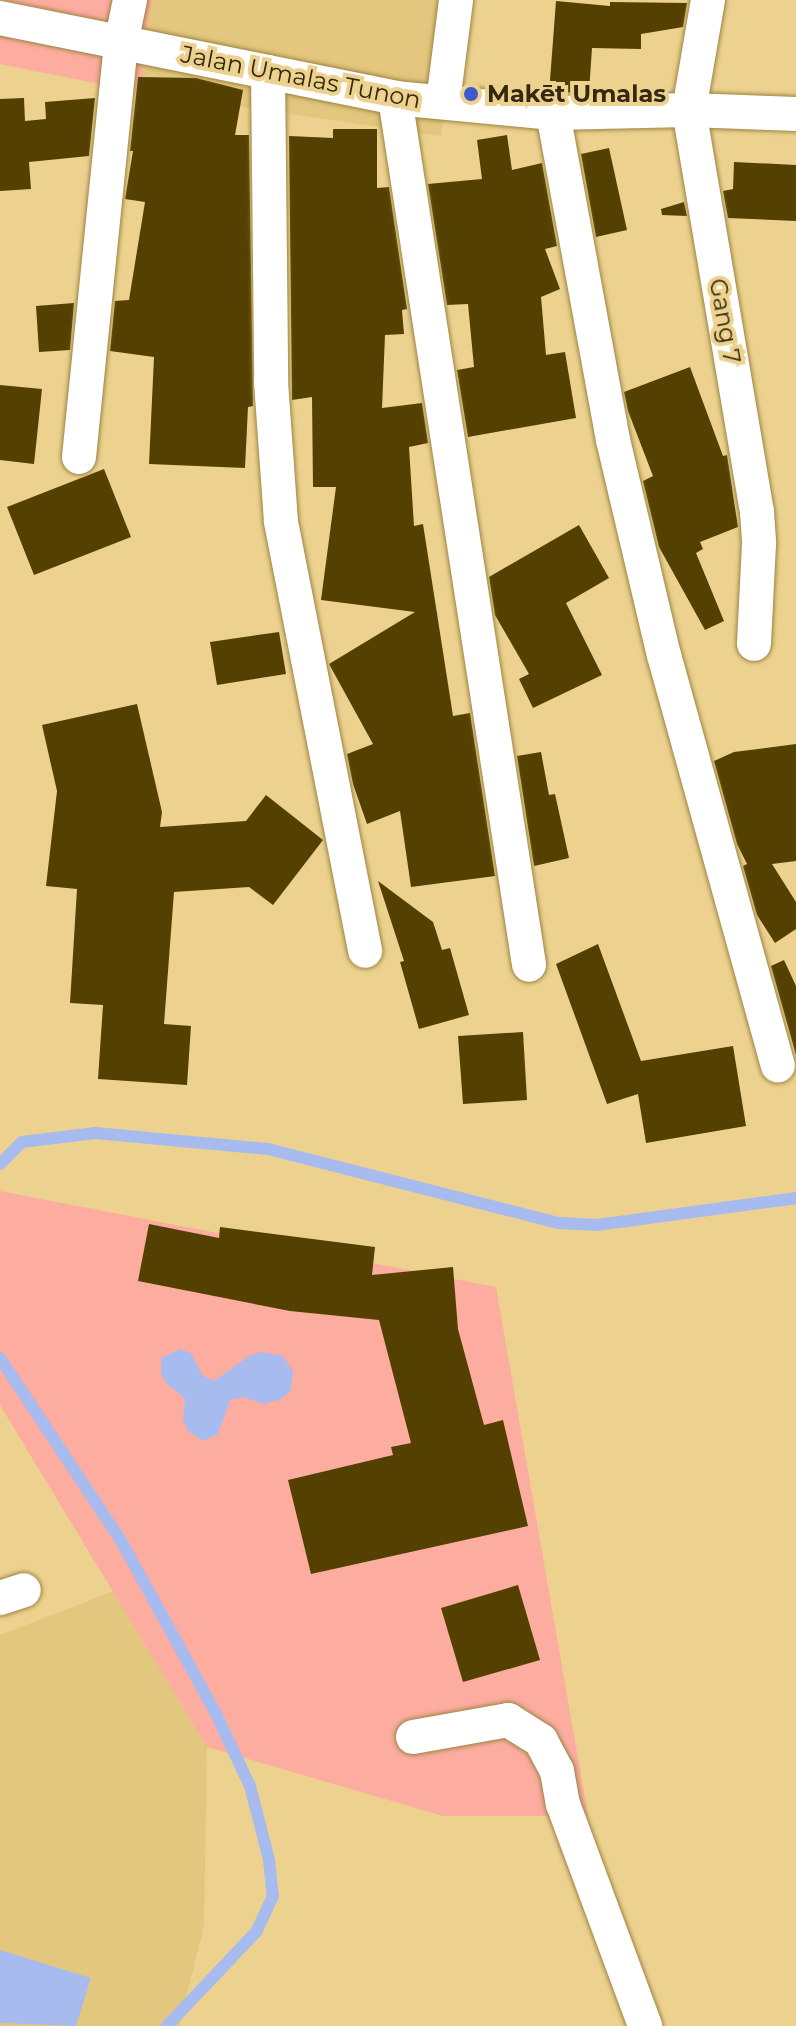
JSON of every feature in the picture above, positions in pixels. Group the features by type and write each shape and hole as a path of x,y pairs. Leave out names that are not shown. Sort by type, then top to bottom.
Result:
{"street":[{"path":"79,457 121,43 130,0"},
{"path":"443,102 456,0"},
{"name":"Gang 7","path":"708,0 689,110 757,512 759,544 754,644"},
{"name":"Jalan Umalas Tunon","path":"0,18 395,98 553,113 689,110 796,114"},
{"path":"268,72 271,382 281,522 365,951"},
{"path":"395,98 529,965"},
{"path":"553,113 613,440 664,655 778,1065"},
{"path":"413,1737 508,1720 541,1741 557,1771 563,1804 645,2026"}],"shaded area":[{"path":"4,0 152,0 141,53 145,93 0,64 0,18"},
{"path":"152,0 462,0 441,136 145,93 141,53"},
{"path":"0,1191 496,1287 588,1816 443,1816 207,1747 0,1405"},
{"path":"114,1591 207,1747 204,1926 179,2026 0,2026 0,1635"}],"water":[{"path":"180,1349 191,1353 202,1375 214,1381 249,1356 261,1352 283,1356 293,1371 291,1390 281,1399 264,1404 243,1397 230,1400 218,1434 203,1441 188,1431 183,1419 185,1399 164,1381 161,1371 161,1358"},
{"path":"0,1950 91,1978 76,2026 0,2023"}],"building":[{"path":"556,1 610,6 610,2 687,3 683,27 641,34 641,49 592,48 589,92 549,93"},
{"path":"138,77 196,78 243,90 235,135 249,135 253,406 248,407 245,468 149,464 154,357 110,351 115,301 129,300 145,202 125,199 133,151 130,151"},
{"path":"24,98 25,121 46,119 45,102 95,98 89,156 29,162 31,189 0,191 0,99"},
{"path":"333,129 377,129 377,188 389,187 407,309 402,310 404,334 385,335 382,408 422,403 428,443 409,447 414,526 423,524 453,716 470,713 495,876 411,887 400,811 367,824 353,784 347,754 373,744 329,664 415,612 321,600 336,487 313,487 312,397 292,400 289,136 333,138"},
{"path":"507,135 512,170 542,163 557,246 545,249 560,289 541,297 546,355 565,352 576,418 468,437 457,370 474,367 468,304 447,305 428,184 482,179 477,140"},
{"path":"609,148 627,230 596,237 581,154"},
{"path":"734,162 796,165 796,221 728,218 723,191 733,189"},
{"path":"684,202 687,216 662,215 661,209"},
{"path":"74,303 70,350 39,352 36,306"},
{"path":"690,367 723,456 727,455 738,527 700,542 703,549 696,553 724,621 705,630 659,547 643,481 653,476 628,411 624,392"},
{"path":"0,385 42,389 34,464 0,460"},
{"path":"104,469 131,537 34,575 7,507"},
{"path":"579,525 609,578 566,603 602,675 533,708 519,679 529,674 495,615 489,577"},
{"path":"279,632 286,674 217,685 210,642"},
{"path":"137,704 162,812 160,827 246,821 266,795 323,840 273,905 249,887 174,892 164,1024 191,1026 187,1085 98,1079 103,1005 70,1003 77,889 46,886 57,791 42,725"},
{"path":"796,744 796,861 772,864 796,902 796,929 775,943 757,915 743,866 747,864 737,844 714,761 734,752"},
{"path":"541,752 549,795 555,794 569,858 534,866 517,756"},
{"path":"378,881 433,922 442,950 450,948 469,1015 419,1029 400,962 404,961"},
{"path":"598,944 641,1061 733,1046 746,1126 646,1143 638,1094 607,1104 556,964"},
{"path":"784,960 796,986 796,1055 771,966"},
{"path":"523,1032 527,1100 463,1104 458,1036"},
{"path":"149,1224 219,1238 220,1227 375,1247 372,1275 453,1267 458,1329 484,1425 503,1420 528,1526 311,1574 288,1480 393,1455 391,1447 411,1443 379,1320 290,1311 138,1281"},
{"path":"518,1585 540,1660 463,1682 441,1608"}],"waterway":[{"path":"0,1164 22,1142 95,1133 268,1149 559,1223 597,1225 796,1198"},
{"path":"0,1358 120,1539 215,1712 250,1786 269,1860 273,1896 257,1931 167,2026"}],"place":[{"name":"Makēt Umalas","path":"471,94"}]}
